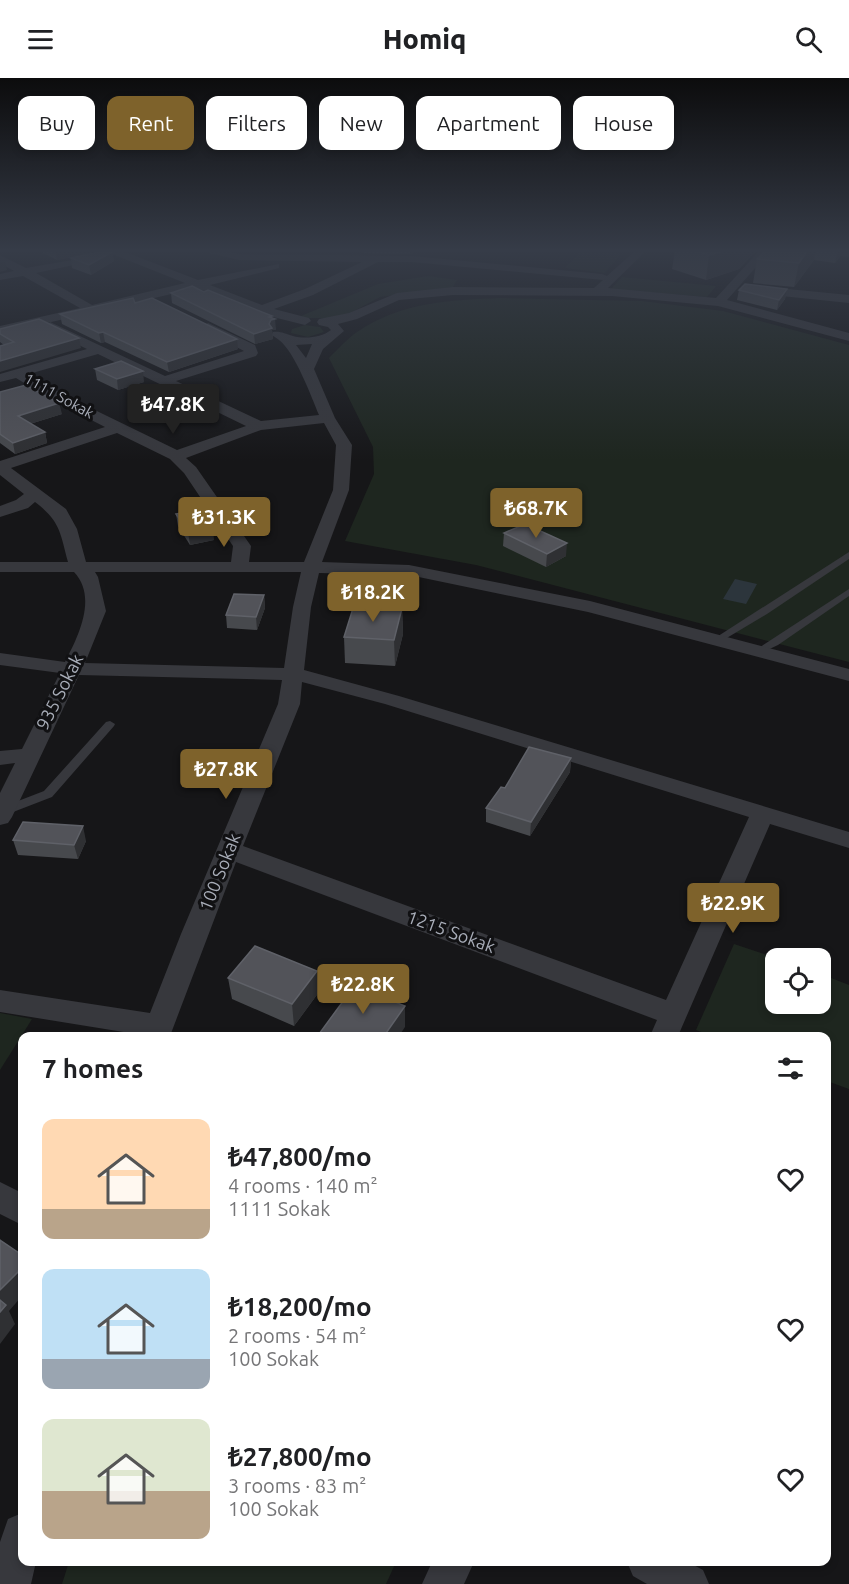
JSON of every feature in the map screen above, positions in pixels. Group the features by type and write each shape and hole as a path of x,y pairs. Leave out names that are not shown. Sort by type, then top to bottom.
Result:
{"street":[{"path":"0,330 43,320"},
{"name":"100 Sokak","path":"158,1031 229,850 290,704 302,608 311,567 341,490 345,445 328,418 307,369 272,320"},
{"path":"302,320 331,326 344,320"},
{"path":"787,320 849,337"},
{"path":"40,321 259,426"},
{"path":"163,381 251,353 286,337 305,321"},
{"path":"198,322 260,347"},
{"path":"286,337 304,342 323,340 336,334 331,326"},
{"path":"307,369 317,347 323,340"},
{"path":"0,378 98,350"},
{"name":"1111 Sokak","path":"18,373 61,399 176,456 190,470 242,546 240,566"},
{"path":"176,456 259,426 328,418"},
{"path":"0,466 119,427"},
{"name":"935 Sokak","path":"0,466 60,513 68,529 79,567 89,577 96,611 85,642 1,814"},
{"path":"0,513 22,504 35,493"},
{"path":"0,567 240,566 409,570 590,608 849,675"},
{"path":"0,659 72,669 294,674 392,700 849,840"},
{"path":"0,758 28,755"},
{"path":"668,1025 762,814"},
{"name":"1215 Sokak","path":"229,850 668,1025"},
{"path":"0,1001 158,1031"},
{"path":"0,1196 18,1207"},
{"path":"11,1584 18,1552"},
{"path":"442,1584 452,1566"},
{"path":"654,1566 689,1584"}],"lane":[{"path":"717,640 764,612 849,555"},
{"path":"759,651 775,643 849,592"},
{"path":"1,814 48,794 110,724"}],"shaded area":[{"path":"757,320 849,345 849,662 476,565 345,541 374,474 373,447 329,358 357,332 374,322"},
{"path":"305,325 320,327 324,332 308,337 291,333 292,329"},
{"path":"735,579 757,584 746,604 723,599"},
{"path":"734,944 765,954 765,1014 831,1014 831,978 849,985 849,1089 831,1082 831,1032 701,1032 696,1030"},
{"path":"0,1013 32,1019 24,1032 18,1032 18,1041 0,1070"},
{"path":"68,1566 394,1566 386,1584 62,1584"}],"building":[{"path":"42,320 79,338 0,361 0,346 14,342 0,334 0,329"},
{"path":"73,320 198,320 237,339 167,362 103,332 99,333"},
{"path":"226,320 271,320 269,324 272,328 254,334"},
{"path":"121,361 143,371 117,379 95,369"},
{"path":"26,385 59,403 18,416 45,432 13,443 0,434 0,392"},
{"path":"200,509 213,527 188,532 176,514"},
{"path":"525,524 567,543 547,554 504,533"},
{"path":"234,594 264,595 256,617 226,615"},
{"path":"354,605 402,608 394,640 344,637"},
{"path":"529,747 571,758 531,822 486,808 501,787 505,788"},
{"path":"23,822 83,826 74,845 13,840"},
{"path":"255,946 317,971 292,1004 228,978"},
{"path":"355,985 405,1006 387,1032 320,1032"},
{"path":"0,1240 18,1252 18,1272 0,1290"},
{"path":"0,1300 6,1305 0,1312"}]}
